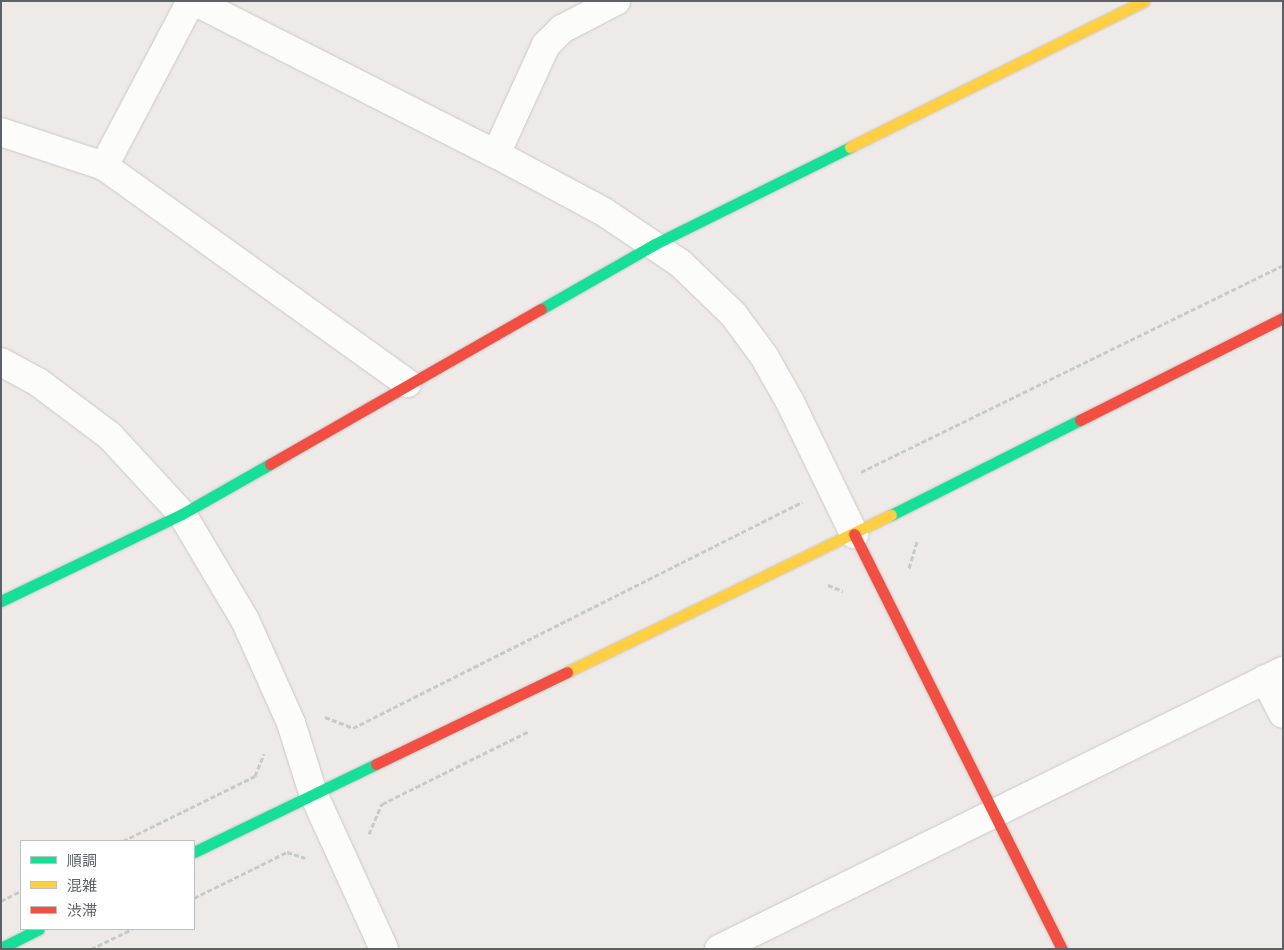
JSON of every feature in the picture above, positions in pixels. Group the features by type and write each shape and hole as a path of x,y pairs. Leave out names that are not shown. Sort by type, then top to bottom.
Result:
{"street":[{"path":"104,166 193,1 496,154 655,244 703,282 744,328 790,402 1062,949"},
{"path":"496,154 546,45 562,29 616,1"},
{"path":"1,601 182,514 407,383 655,244 1144,1"},
{"path":"1,132 104,166 407,383"},
{"path":"195,852 854,534 1283,318"},
{"path":"1,362 38,382 110,436 182,514 245,620 291,723 313,793 384,949"},
{"path":"719,949 1274,675 1283,714"},
{"path":"1,948 37,930"}],"path":[{"path":"320,715 353,728 832,486 1283,265"},
{"path":"825,584 852,593"},
{"path":"367,838 382,804 535,728"},
{"path":"125,840 255,776 268,747"},
{"path":"195,898 287,852 312,861"},
{"path":"1,901 20,892"},
{"path":"91,949 130,930"}],"traffic: fast":[{"path":"541,309 655,244 850,147"},
{"path":"891,515 1080,420"},
{"path":"1,601 182,514 270,464"},
{"path":"195,852 376,764"},
{"path":"1,948 37,930"}],"traffic: slow":[{"path":"850,147 1144,1"},
{"path":"567,672 891,515"}],"traffic: jam":[{"path":"270,464 541,309"},
{"path":"1080,420 1283,318"},
{"path":"854,534 1062,949"},
{"path":"376,764 567,672"}]}
